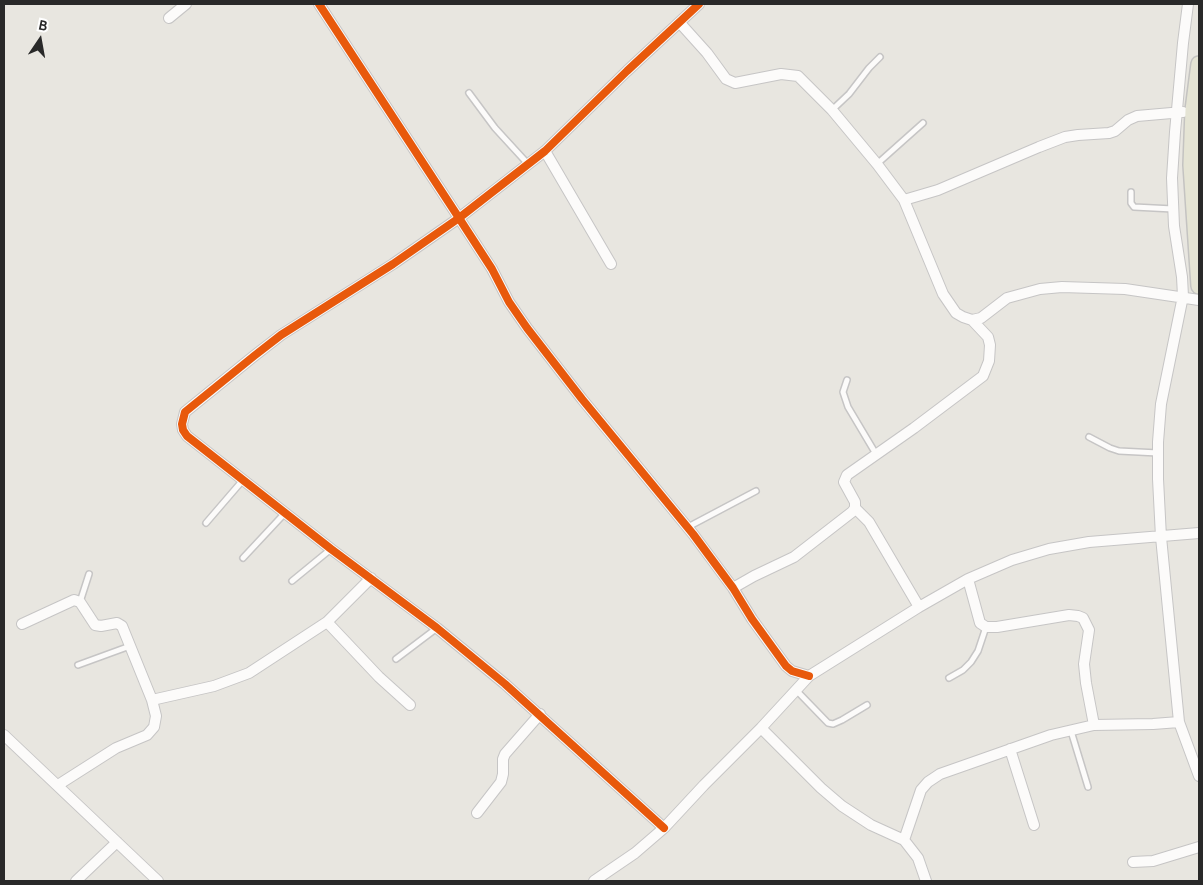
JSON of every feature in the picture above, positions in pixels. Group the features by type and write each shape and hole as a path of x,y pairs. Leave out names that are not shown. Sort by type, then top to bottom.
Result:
{"main road":[{"path":"1199,64 1193,110 1191,165 1199,286"}],"street":[{"path":"169,18 186,4"},
{"path":"319,4 492,269 509,302 527,328 582,399 688,527 733,588 752,619 786,666 792,671 809,676"},
{"path":"664,828 540,714 437,628 331,549 187,436 182,424 185,412 281,335 392,264 459,218 528,165 699,4"},
{"path":"1188,4 1173,169 1173,209 1183,296 1161,404 1158,453 1161,537 1179,722 1199,776"},
{"path":"680,22 726,79 732,82 739,82 781,74 798,76 832,110 904,200 949,305 956,313 972,320 988,337 990,345 989,361 983,376 847,475 844,482 855,502 855,508 852,512 794,557 733,588"},
{"path":"904,200 938,190 1064,137 1078,134 1109,134 1128,120 1137,116 1193,110"},
{"path":"545,151 611,264"},
{"path":"972,320 981,318 1008,298 1023,292 1040,289 1124,289 1183,296 1199,300"},
{"path":"855,508 870,522 919,607"},
{"path":"594,881 635,853 664,828 704,785 762,728 809,676 919,607 968,579 1012,560 1049,549 1089,542 1199,533"},
{"path":"152,700 214,686 237,678 262,665 327,622 371,578"},
{"path":"968,579 980,622 986,626 997,627 1069,616 1083,618 1089,630 1084,664 1094,726"},
{"path":"22,624 74,600 80,602 95,624 101,626 117,623 122,626 152,700 156,721 150,732 97,759 58,785"},
{"path":"327,622 379,677 410,705"},
{"path":"477,813 501,782 503,774 502,764 505,754 540,714"},
{"path":"904,840 918,797 928,782 945,772 1051,735 1094,726 1179,722"},
{"path":"762,728 821,788 842,806 871,825 904,840 923,867 926,881"},
{"path":"4,735 158,881"},
{"path":"1010,749 1034,825"},
{"path":"76,881 117,842"},
{"path":"1133,862 1153,861 1199,847"},
{"path":"142,881 150,874"}],"lane":[{"path":"832,110 849,94 880,57"},
{"path":"468,92 495,128 528,165"},
{"path":"877,164 923,124"},
{"path":"1131,192 1131,203 1134,207 1173,209"},
{"path":"847,380 843,392 848,407 876,454"},
{"path":"1088,437 1119,451 1158,453"},
{"path":"206,523 243,480"},
{"path":"688,527 756,491"},
{"path":"242,558 285,513"},
{"path":"292,581 331,549"},
{"path":"80,602 89,574"},
{"path":"949,678 963,670 971,662 978,651 986,626"},
{"path":"396,659 437,628"},
{"path":"78,665 130,646"},
{"path":"796,690 828,723 833,724 842,720 867,705"},
{"path":"1071,731 1088,787"}],"cycle path":[{"path":"319,4 492,269 509,302 527,328 582,399 693,534 733,588 752,619 786,666 792,671 809,676"},
{"path":"664,828 505,684 437,628 331,549 187,436 182,424 185,412 281,335 393,264 459,218 545,151 699,4"}]}
